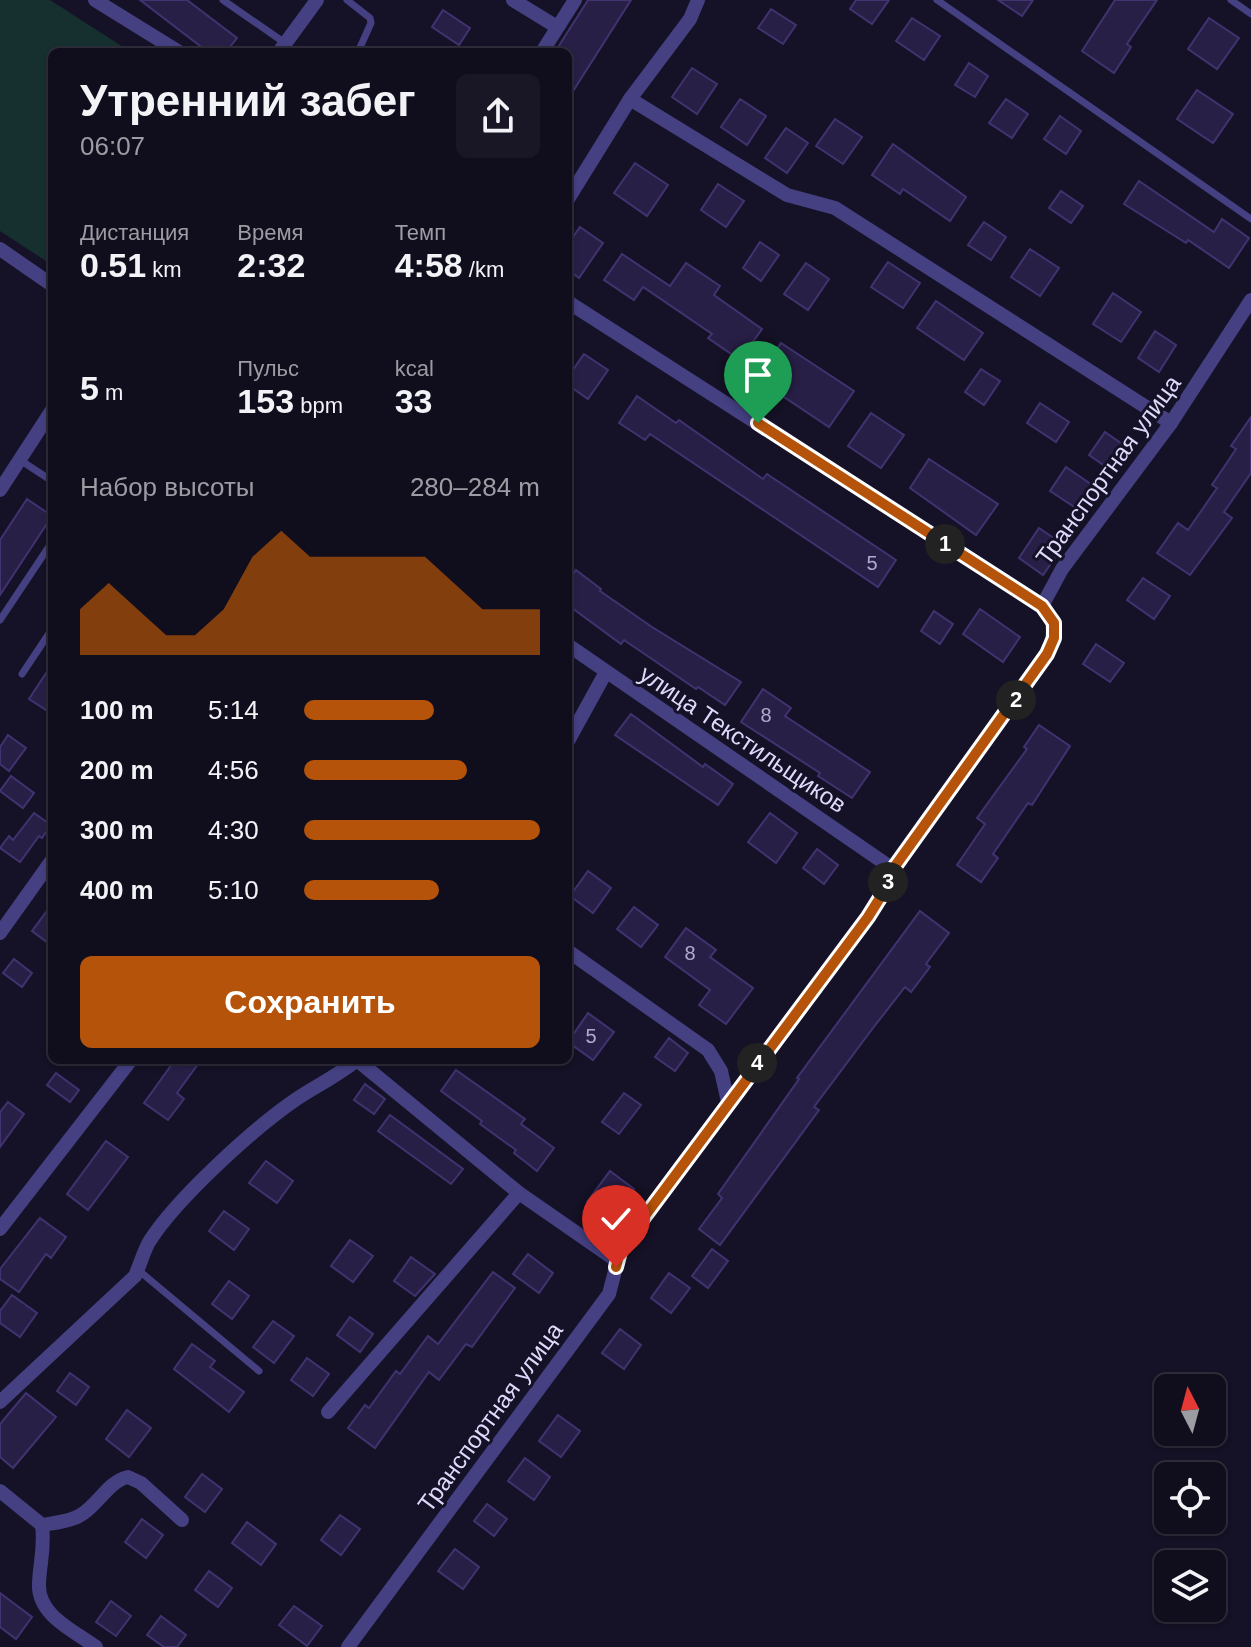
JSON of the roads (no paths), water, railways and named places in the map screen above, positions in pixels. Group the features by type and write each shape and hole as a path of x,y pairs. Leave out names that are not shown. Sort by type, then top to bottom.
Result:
{"street":[{"path":"282,48 317,0"},
{"path":"513,0 557,27"},
{"path":"544,48 575,0"},
{"path":"572,193 630,99 690,19 698,0"},
{"path":"99,1 173,48"},
{"path":"630,99 787,195 835,208 1171,423"},
{"path":"0,249 48,282"},
{"name":"Транспортная улица","path":"348,1647 609,1294 621,1248 868,917 893,869 1047,654 1054,638 1054,623 1042,606 1062,569 1171,423 1251,300"},
{"path":"572,305 1042,606"},
{"path":"0,490 10,466 48,415"},
{"name":"улица Текстильщиков","path":"572,648 893,869"},
{"path":"572,734 606,672"},
{"path":"0,933 48,866"},
{"path":"572,954 708,1050 721,1071 728,1102"},
{"path":"0,1229 128,1064"},
{"path":"0,1402 129,1282 155,1234 229,1154 295,1100 329,1082 352,1064"},
{"path":"362,1064 519,1193 617,1261"},
{"path":"328,1412 519,1193"},
{"path":"42,1525 78,1517 118,1481 128,1477 141,1483 182,1520"},
{"path":"0,1491 42,1525 44,1555 39,1598 47,1612 96,1647"}],"lane":[{"path":"223,0 282,48"},
{"path":"347,0 370,18 371,23 360,48"},
{"path":"937,0 1251,219"},
{"path":"1231,0 1251,14"},
{"path":"10,466 48,480"},
{"path":"0,620 48,548"},
{"path":"22,674 48,635"},
{"path":"137,1269 259,1371"}]}
